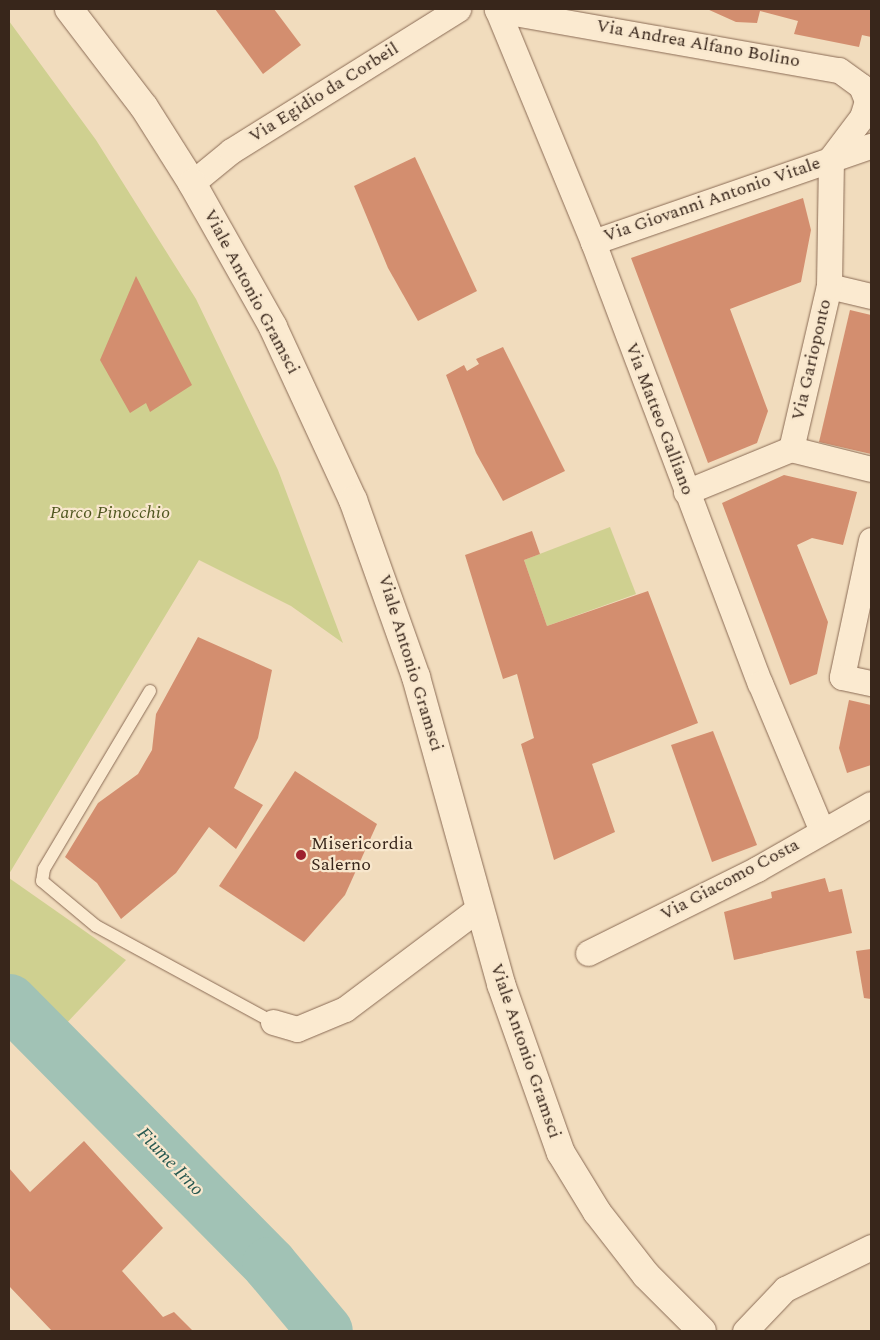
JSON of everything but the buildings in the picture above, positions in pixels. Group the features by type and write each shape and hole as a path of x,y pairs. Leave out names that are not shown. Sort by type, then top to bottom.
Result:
{"main road":[{"name":"Viale Antonio Gramsci","path":"69,9 144,107 192,183 273,327 372,546 416,677 479,908 533,1084 561,1153 597,1212 646,1275 702,1331"}],"street":[{"name":"Via Egidio da Corbeil","path":"192,183 231,151 458,9"},
{"name":"Via Andrea Alfano Bolino","path":"497,9 839,70 861,86 867,100 862,117 831,158"},
{"name":"Via Matteo Galliano","path":"497,9 593,242 686,492 821,829"},
{"name":"Via Giovanni Antonio Vitale","path":"593,242 831,158 871,146"},
{"name":"Via Garioponto","path":"791,448 829,286 831,158"},
{"path":"829,286 871,296"},
{"path":"686,492 791,448 871,469"},
{"path":"871,540 842,677 871,683"},
{"name":"Via Giacomo Costa","path":"588,953 757,868 821,829 871,804"},
{"path":"273,1022 298,1029 345,1008 479,908"},
{"path":"745,1331 785,1289 871,1247"}],"lane":[{"path":"150,691 44,869 42,881 96,926 273,1022"}],"green space":[{"name":"Parco Pinocchio","path":"9,21 96,140 196,299 278,470 343,643 291,606 199,560 9,874"},
{"path":"610,527 636,594 547,626 524,560"},
{"path":"9,878 126,960 63,1027 9,984"}],"waterway":[{"name":"Fiume Irno","path":"9,1001 269,1264 325,1331"}],"place":[{"name":"Misericordia Salerno","path":"301,855"}]}
